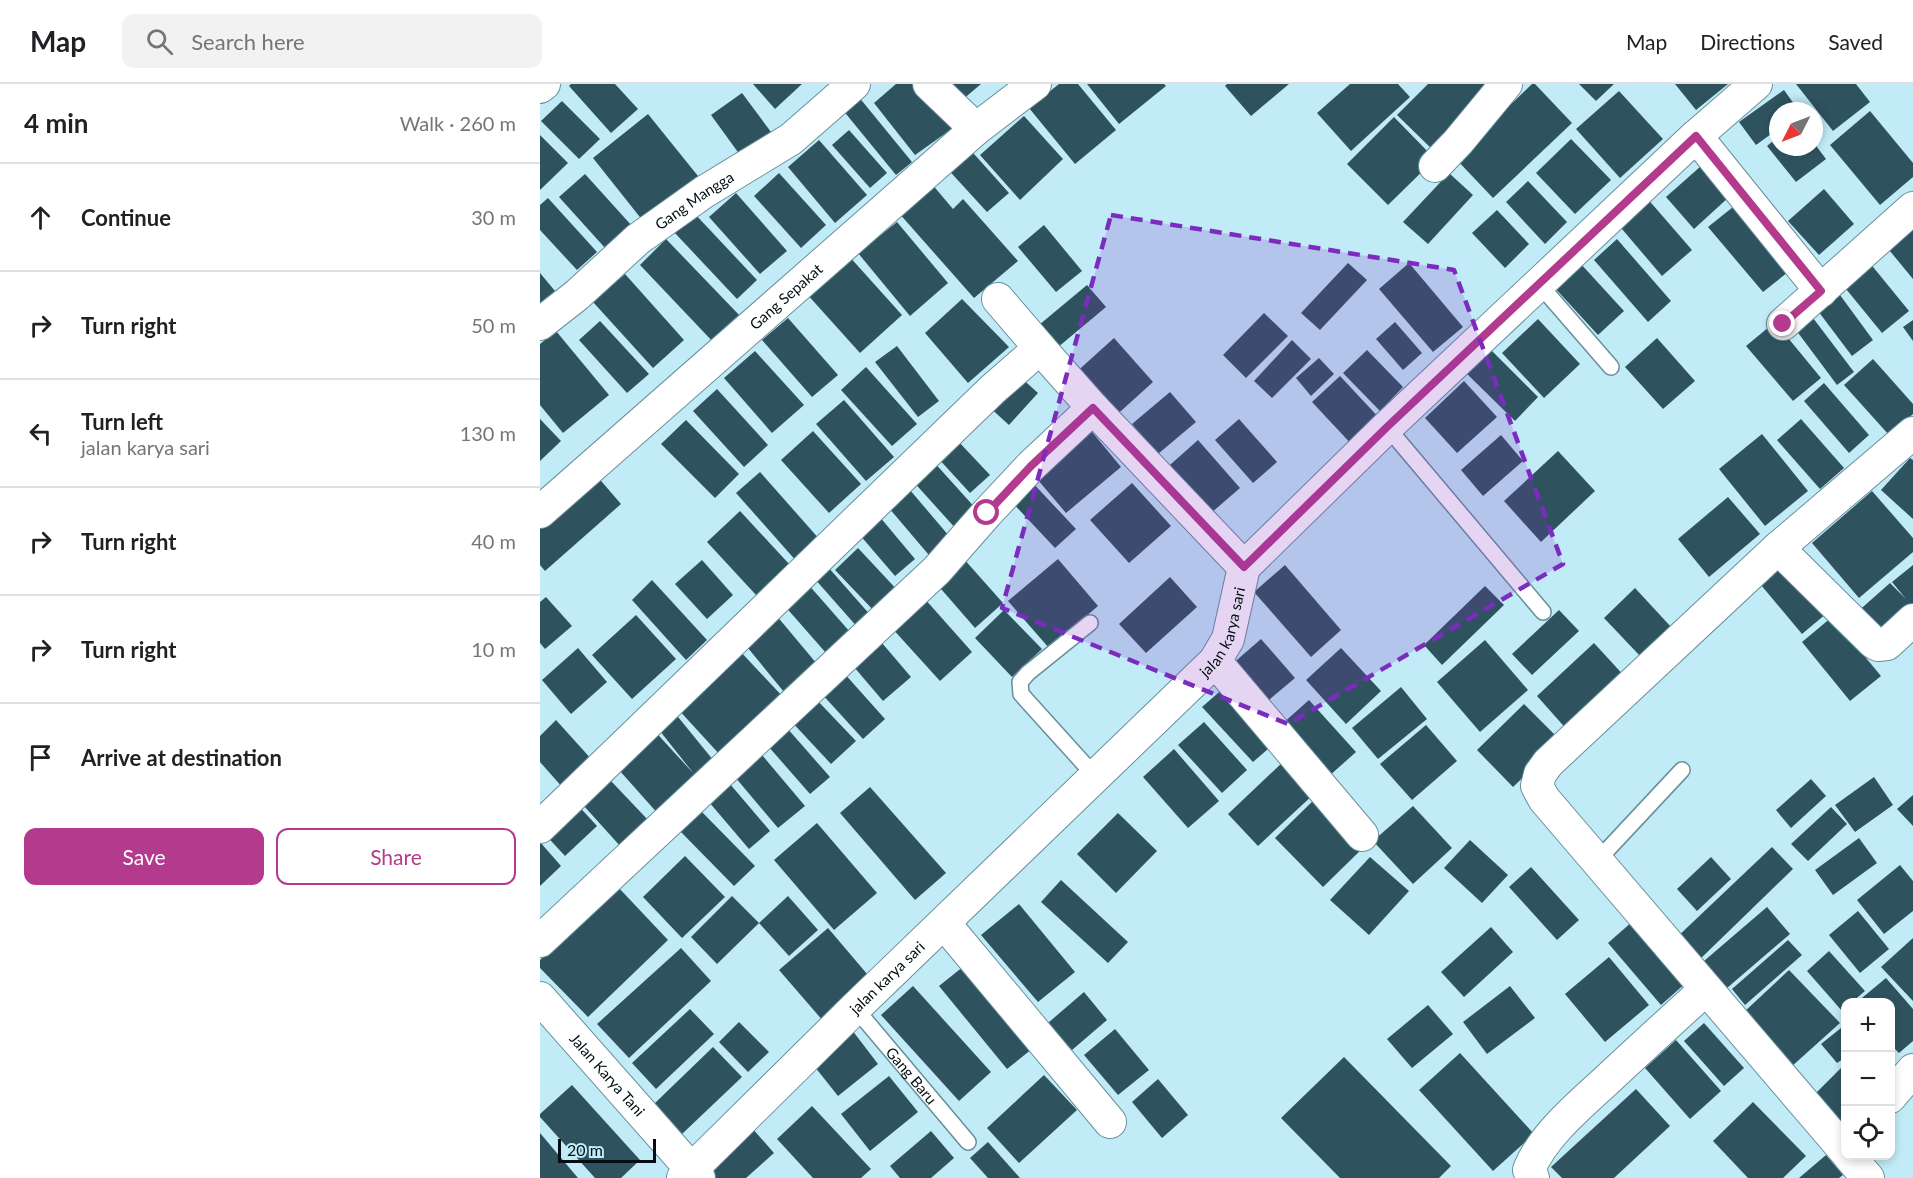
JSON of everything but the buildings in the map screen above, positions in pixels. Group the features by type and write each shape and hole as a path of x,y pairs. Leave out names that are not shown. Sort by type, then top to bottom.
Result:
{"street":[{"path":"540,87 544,84"},
{"name":"Gang Mangga","path":"540,324 577,295 638,239 704,192 791,139 854,84"},
{"path":"928,84 976,129"},
{"name":"Gang Sepakat","path":"540,512 976,129 1035,84"},
{"path":"1435,165 1458,142 1506,84"},
{"name":"jalan karya sari","path":"692,1175 855,1008 1215,661 1228,639 1244,567 1387,427 1696,136 1756,84"},
{"path":"1696,136 1821,291"},
{"path":"1783,324 1913,208"},
{"path":"998,299 1093,408 1244,567"},
{"path":"540,827 993,389 1040,348"},
{"path":"540,941 937,570 1031,466 1093,408"},
{"path":"1841,1146 1596,862 1544,799 1537,786 1540,774 1556,755 1778,548 1913,433"},
{"path":"1778,548 1878,645 1887,644 1913,620"},
{"path":"1215,661 1362,835"},
{"path":"944,923 1110,1122"},
{"path":"1533,1178 1529,1170 1532,1162 1545,1143 1576,1108 1706,989"},
{"name":"Jalan Karya Tani","path":"541,1003 692,1175"},
{"path":"1895,1091 1913,1070"},
{"path":"1853,1160 1868,1178"}],"lane":[{"path":"1539,284 1611,367"},
{"path":"1387,427 1543,612"},
{"path":"1090,623 1020,682 1022,694 1095,776"},
{"path":"1596,862 1682,770"},
{"name":"Gang Baru","path":"855,1008 968,1142"}],"highlighted area":[{"path":"1111,215 1454,270 1563,564 1288,724 1002,608"}],"route":[{"path":"987,513 1031,466 1093,408 1244,567 1387,427 1696,136 1821,291 1783,324"}]}
